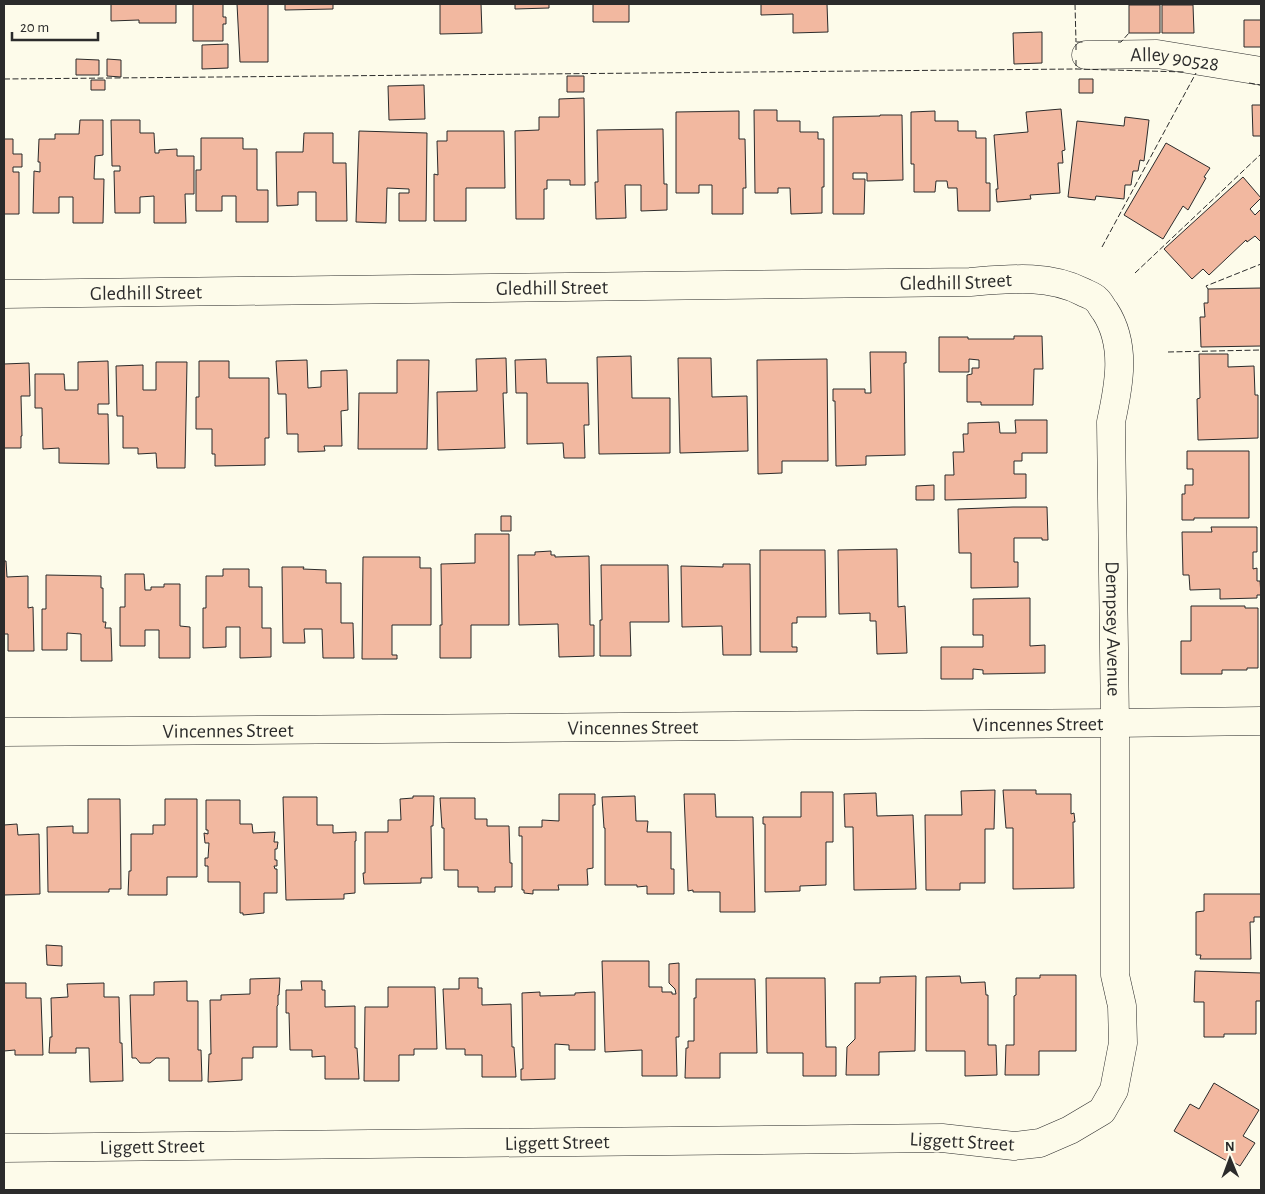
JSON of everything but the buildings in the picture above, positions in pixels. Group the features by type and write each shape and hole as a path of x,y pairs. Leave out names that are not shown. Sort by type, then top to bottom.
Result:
{"street":[{"name":"Alley 90528","path":"1086,55 1157,54 1261,71"},
{"name":"Gledhill Street","path":"4,294 970,282 1004,279 1039,279 1072,286 1096,299"},
{"name":"Dempsey Avenue","path":"1096,299 1112,323 1119,353 1119,386 1111,422 1116,975 1122,1006 1123,1043 1114,1090 1102,1111"},
{"name":"Vincennes Street","path":"4,732 1115,724 1261,721"},
{"name":"Liggett Street","path":"4,1148 942,1138 1014,1146 1040,1143 1070,1130 1102,1111"}],"fence":[{"path":"1075,4 1076,42"},
{"path":"1118,42 1121,42 1129,33"},
{"path":"1076,50 1076,42 1083,42"},
{"path":"1076,60 1076,69 1185,72"},
{"path":"4,79 1076,69"},
{"path":"1102,247 1196,73"},
{"path":"1249,83 1261,85"},
{"path":"1135,273 1261,154"},
{"path":"1208,289 1206,286 1261,264"},
{"path":"1168,352 1261,350"}]}
